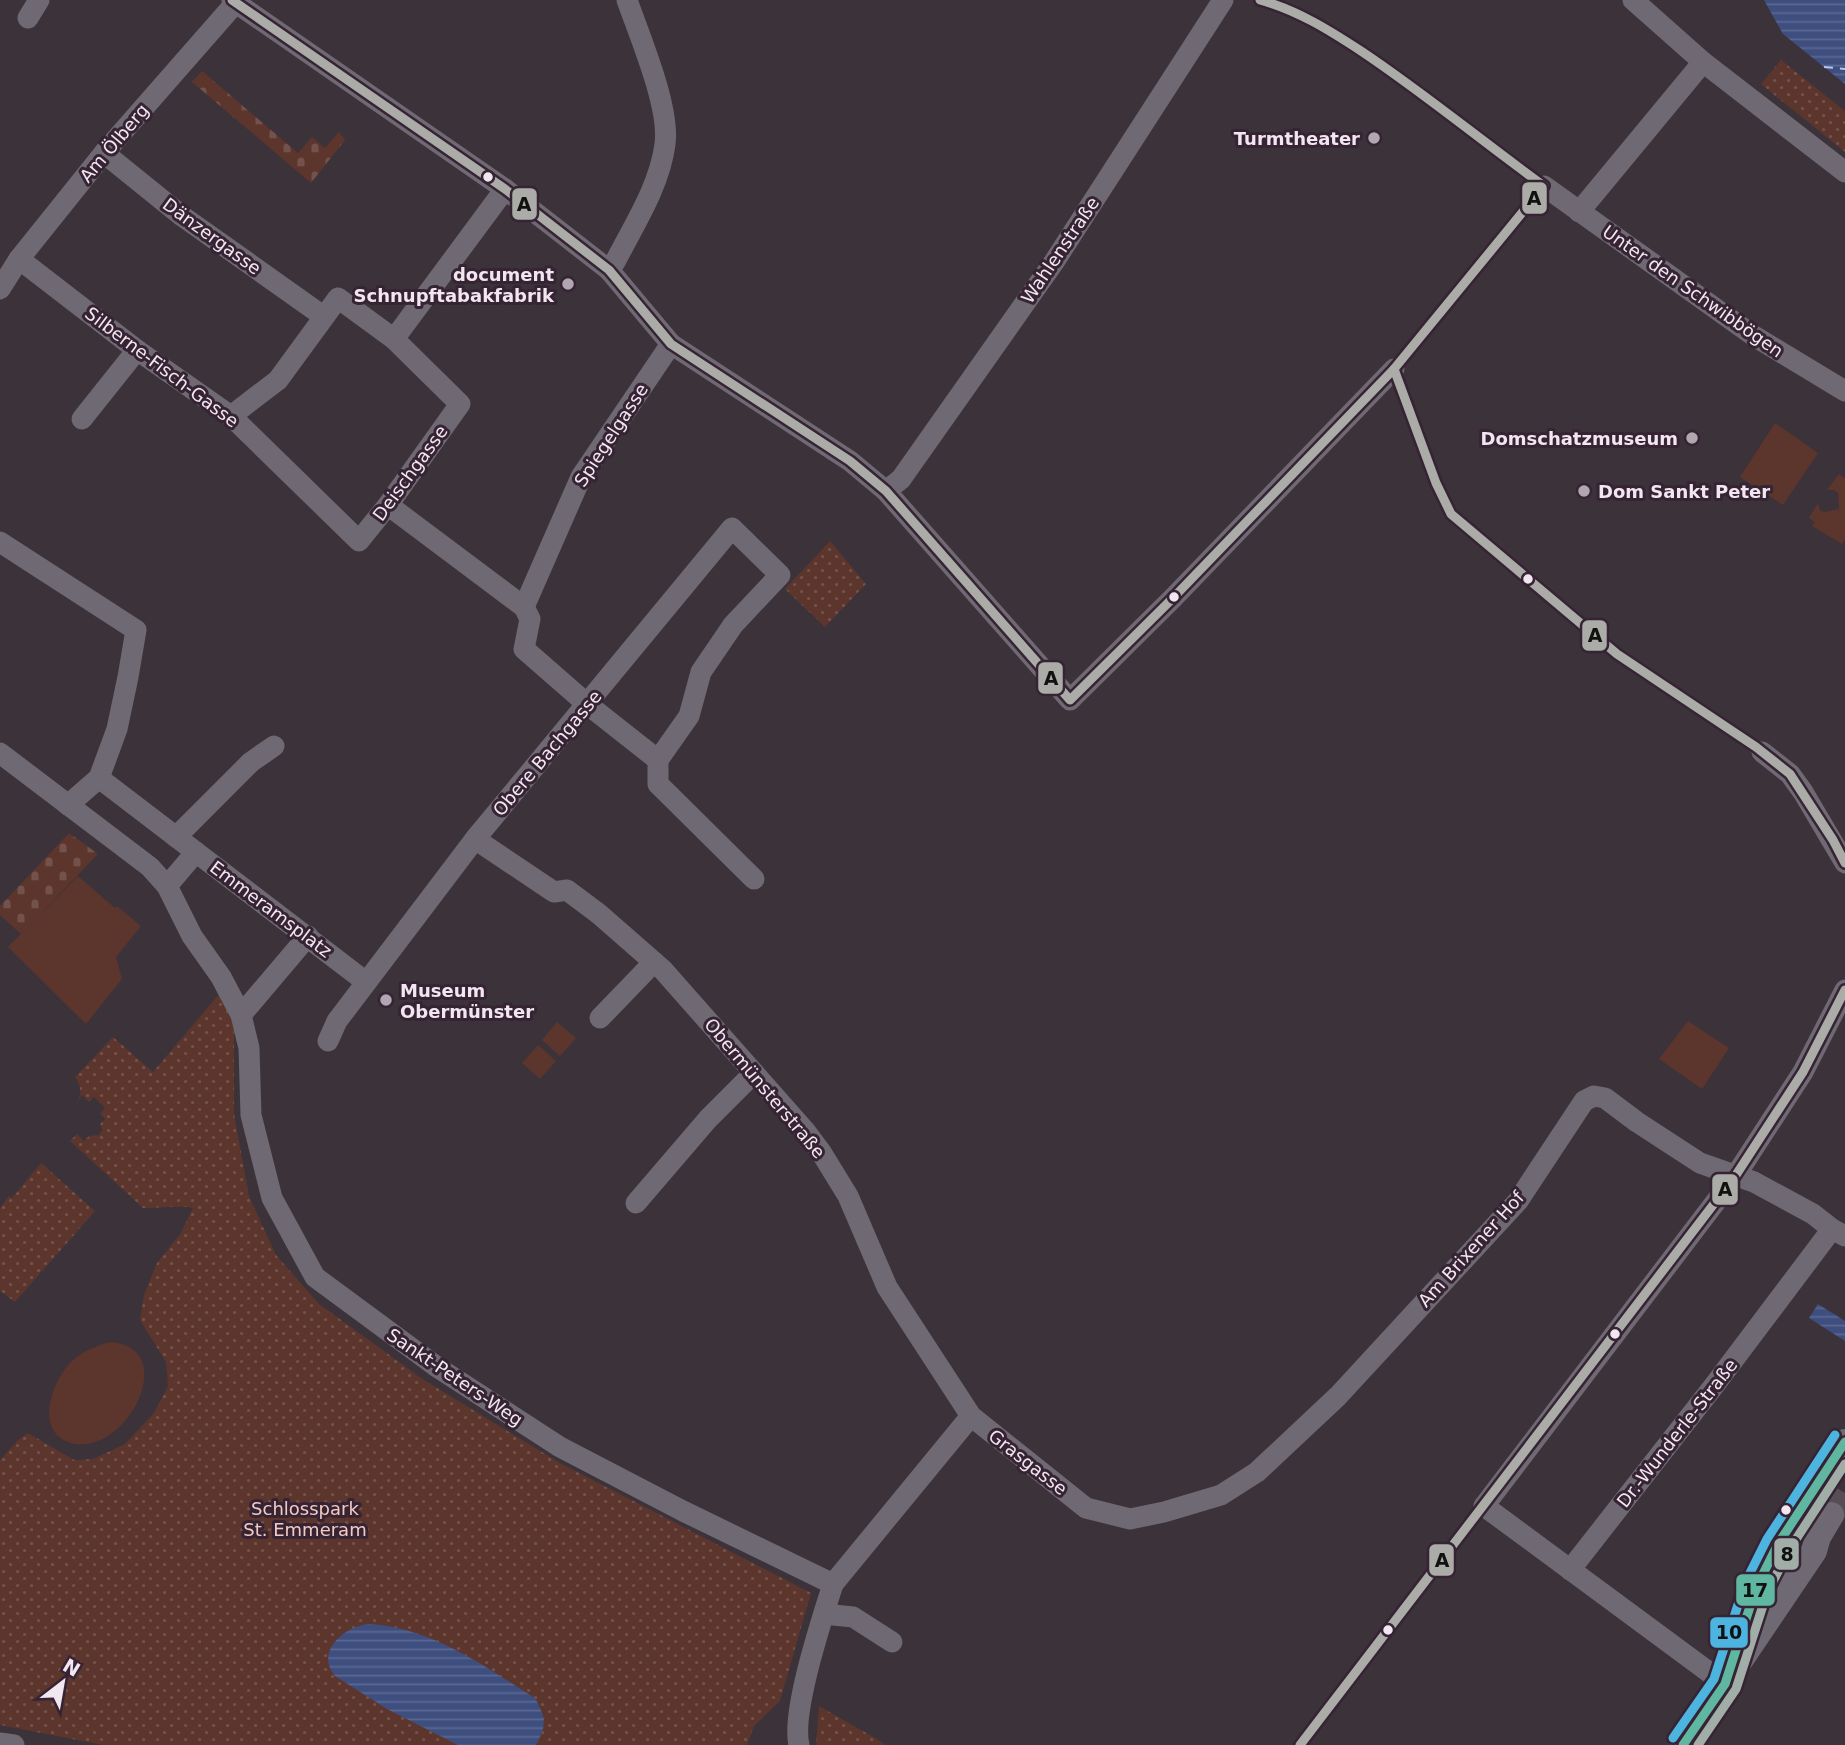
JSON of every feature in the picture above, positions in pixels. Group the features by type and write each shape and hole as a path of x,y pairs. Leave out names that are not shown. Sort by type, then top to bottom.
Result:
{"street":[{"path":"609,270 646,201 666,141 665,114 627,0"},
{"name":"Wahlenstraße","path":"886,491 901,479 1054,262 1223,0"},
{"path":"1633,0 1703,62 1845,172"},
{"path":"235,1 505,189 609,270 671,344 850,461 886,491 1070,700 1394,369"},
{"name":"Am Ölberg","path":"0,289 19,260 104,153 235,1"},
{"path":"1579,212 1703,62"},
{"name":"Dänzergasse","path":"104,153 182,216 323,316"},
{"name":"Unter den Schwibbögen","path":"1544,186 1754,336 1845,391"},
{"path":"231,416 278,380 338,298 394,339 505,189"},
{"name":"Silberne-Fisch-Gasse","path":"19,260 137,350 231,416 359,541"},
{"name":"Deischgasse","path":"359,541 460,404 394,339"},
{"name":"Spiegelgasse","path":"524,607 581,477 671,344"},
{"path":"82,419 137,350"},
{"path":"388,505 524,607 530,619 524,649 587,704 658,760 658,783 754,878"},
{"name":"Obere Bachgasse","path":"328,1041 337,1021 475,839 732,528 780,575 733,625 701,672 689,716 658,760"},
{"path":"0,542 135,629 117,729 99,778 68,805"},
{"path":"176,837 251,762 274,746"},
{"path":"1762,752 1790,774 1845,863"},
{"name":"Sankt-Peters-Weg","path":"0,753 149,867 167,886 192,936 221,978 241,1016 250,1048 251,1115 272,1198 315,1277 437,1367 560,1447 833,1584"},
{"name":"Emmeramsplatz","path":"99,778 366,982"},
{"name":"Obermünsterstraße","path":"475,839 554,892 567,890 654,962 806,1132 848,1196 887,1287 971,1416"},
{"path":"167,886 196,852"},
{"path":"241,1016 309,936"},
{"path":"600,1018 654,962"},
{"path":"1724,1684 1483,1506 1736,1175 1803,1072 1845,990"},
{"path":"636,1203 708,1119 754,1073"},
{"name":"Am Brixener Hof","path":"1086,1508 1130,1519 1164,1512 1221,1495 1257,1472 1338,1396 1518,1201 1584,1101 1594,1096 1605,1098 1699,1163 1736,1175"},
{"path":"1736,1175 1813,1214 1839,1233"},
{"name":"Dr.-Wunderle-Straße","path":"1570,1570 1783,1296 1839,1233"},
{"path":"799,1745 797,1717 833,1584 971,1416"},
{"name":"Grasgasse","path":"971,1416 1086,1508"},
{"path":"1724,1684 1762,1574 1795,1516 1845,1442"},
{"path":"1684,1745 1827,1533 1803,1525 1795,1516"},
{"path":"824,1614 853,1617 892,1642"},
{"path":"0,1742 14,1745"}],"green space":[{"path":"1781,60 1845,111 1845,152 1761,84"},
{"path":"202,71 298,153 312,137 325,148 339,132 345,140 311,183 192,82"},
{"path":"1775,423 1818,453 1783,505 1740,477"},
{"path":"1839,474 1845,478 1845,539 1842,544 1812,526 1815,522 1809,518 1818,503 1820,510 1824,512 1839,509 1838,493 1827,490"},
{"path":"830,541 866,584 825,627 785,589"},
{"path":"69,833 98,854 21,934 0,915 0,906"},
{"path":"78,876 141,926 116,957 122,979 86,1024 8,947"},
{"name":"Schlosspark St. Emmeram","path":"220,993 234,1027 234,1114 249,1196 276,1255 319,1304 424,1380 560,1463 811,1593 780,1701 754,1726 747,1745 103,1745 0,1725 0,1460 28,1433 74,1460 93,1459 125,1444 154,1413 168,1386 166,1362 140,1320 144,1295 157,1263 181,1233 193,1208 143,1208 70,1141 77,1134 84,1141 89,1136 99,1135 102,1130 100,1124 105,1119 100,1114 105,1108 94,1097 89,1102 82,1095 76,1105 80,1091 75,1077 113,1037 153,1072"},
{"path":"1688,1021 1729,1048 1702,1089 1659,1059"},
{"path":"557,1022 576,1038 560,1056 542,1040"},
{"path":"538,1045 556,1061 540,1079 522,1063"},
{"path":"41,1163 95,1211 15,1302 0,1291 0,1208 9,1196 12,1198"},
{"path":"110,1342 131,1348 142,1361 144,1378 139,1398 129,1416 114,1432 95,1442 75,1444 62,1439 53,1430 50,1419 52,1394 58,1381 76,1357"},
{"path":"819,1706 877,1739 885,1745 816,1745"}],"water":[{"path":"1764,0 1845,0 1845,84 1783,34"},
{"path":"1818,1304 1845,1321 1845,1341 1809,1318"},
{"path":"370,1624 393,1627 436,1641 477,1662 535,1698 544,1721 536,1745 458,1745 387,1709 335,1676 329,1667 328,1657 336,1641 351,1629"}],"ferry route":[{"path":"1824,67 1845,69"}],"tunnel":[{"path":"1831,1515 1845,1492"}],"transit line":[{"name":"A","path":"232,0 505,189 609,270 671,344 850,461 886,491 1070,700 1173,598 1394,369 1544,186 1361,51 1300,15 1260,0"},
{"name":"A","path":"1394,369 1436,483 1451,514 1617,654 1756,747 1790,774 1845,863"},
{"name":"A","path":"1300,1745 1736,1175 1803,1072 1845,990"},
{"name":"10","path":"1673,1738 1714,1679 1745,1583 1767,1539 1835,1435"},
{"name":"17","path":"1683,1745 1725,1684 1756,1588 1778,1544 1845,1442"},
{"name":"8","path":"1698,1745 1736,1689 1767,1593 1789,1550 1845,1464"}],"place":[{"name":"Turmtheater","path":"1374,138"},
{"name":"document Schnupftabakfabrik","path":"568,284"},
{"name":"Domschatzmuseum","path":"1692,438"},
{"name":"Dom Sankt Peter","path":"1584,491"},
{"name":"Museum Obermünster","path":"386,1000"}]}
